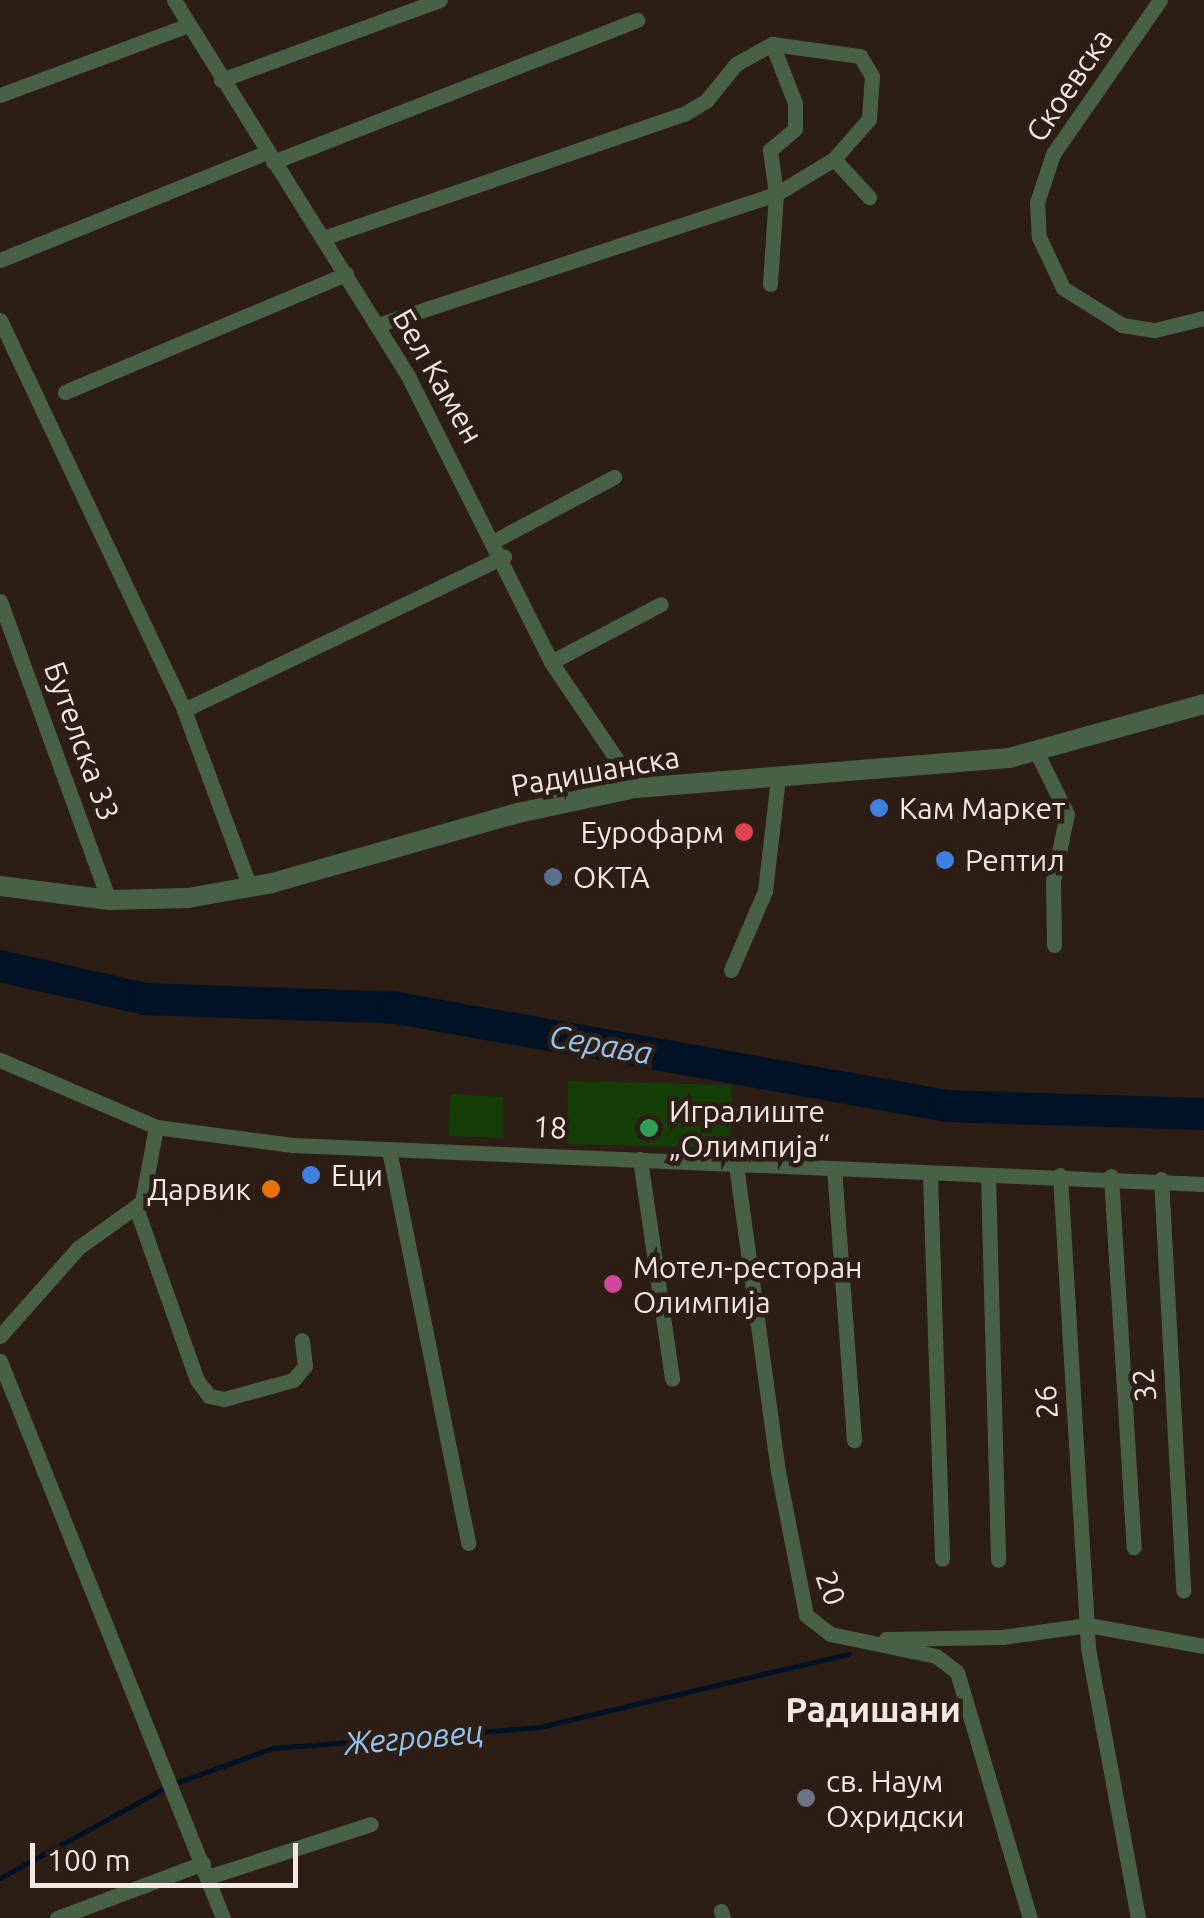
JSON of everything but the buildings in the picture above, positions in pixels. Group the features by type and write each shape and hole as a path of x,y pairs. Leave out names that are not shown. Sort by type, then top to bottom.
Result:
{"street":[{"name":"Бел Камен","path":"174,0 269,157 378,325 496,540 551,662 636,788"},
{"path":"221,80 440,0"},
{"name":"Скоевска","path":"1160,0 1052,154 1037,202 1039,237 1063,288 1122,324 1155,330 1204,318"},
{"path":"0,260 637,20"},
{"path":"0,95 188,25"},
{"path":"770,284 776,194 770,150 795,129 796,103 772,44"},
{"path":"323,238 684,114 706,101 736,64 772,44 860,56 872,76 869,119 834,159 776,194 378,325"},
{"path":"834,159 868,197"},
{"path":"65,392 346,274"},
{"path":"0,320 184,710 250,887"},
{"path":"496,540 614,477"},
{"path":"184,710 504,557"},
{"name":"Бутелска 33","path":"0,602 109,900"},
{"path":"551,662 661,604"},
{"name":"Радишанска","path":"0,886 109,900 250,887 518,813 636,788 1037,753 1204,704"},
{"path":"1037,753 1067,814 1052,881 1054,945"},
{"path":"731,970 765,891 778,778"},
{"name":"18","path":"0,1060 156,1127 389,1150 550,1149 736,1165 930,1175 1112,1176 1204,1184"},
{"path":"0,1336 78,1248 136,1208 151,1180 156,1127"},
{"path":"389,1150 468,1544"},
{"path":"640,1158 672,1379"},
{"name":"20","path":"736,1165 803,1604 817,1628 950,1662 1030,1918"},
{"path":"834,1168 854,1440"},
{"path":"930,1175 942,1560"},
{"path":"988,1175 998,1560"},
{"name":"26","path":"1060,1175 1088,1648 1138,1918"},
{"path":"1112,1176 1134,1546"},
{"name":"32","path":"1161,1179 1184,1588"},
{"path":"136,1208 197,1380 210,1396 224,1399 293,1380 306,1366 302,1340"},
{"path":"0,1361 223,1918"},
{"path":"868,1639 1002,1637 1088,1625 1204,1646"},
{"path":"57,1918 206,1870 371,1824"}],"green space":[{"name":"Игралиште „Олимпија“","path":"568,1081 732,1085 730,1148 567,1144"},
{"path":"451,1094 503,1097 503,1138 448,1136"}],"waterway":[{"name":"Серава","path":"0,966 145,999 397,1008 947,1106 1204,1114"},
{"name":"Жегровец","path":"0,1878 170,1785 273,1748 539,1727 849,1654"}],"place":[{"name":"Кам Маркет","path":"879,808"},
{"name":"Еурофарм","path":"744,832"},
{"name":"Рептил","path":"945,860"},
{"name":"ОКТА","path":"553,877"},
{"name":"Игралиште „Олимпија“","path":"649,1128"},
{"name":"Еци","path":"311,1175"},
{"name":"Дарвик","path":"271,1189"},
{"name":"Мотел-ресторан Олимпија","path":"613,1284"},
{"name":"св. Наум Охридски","path":"806,1798"}],"district":[{"name":"Радишани","path":"873,1709"}]}
